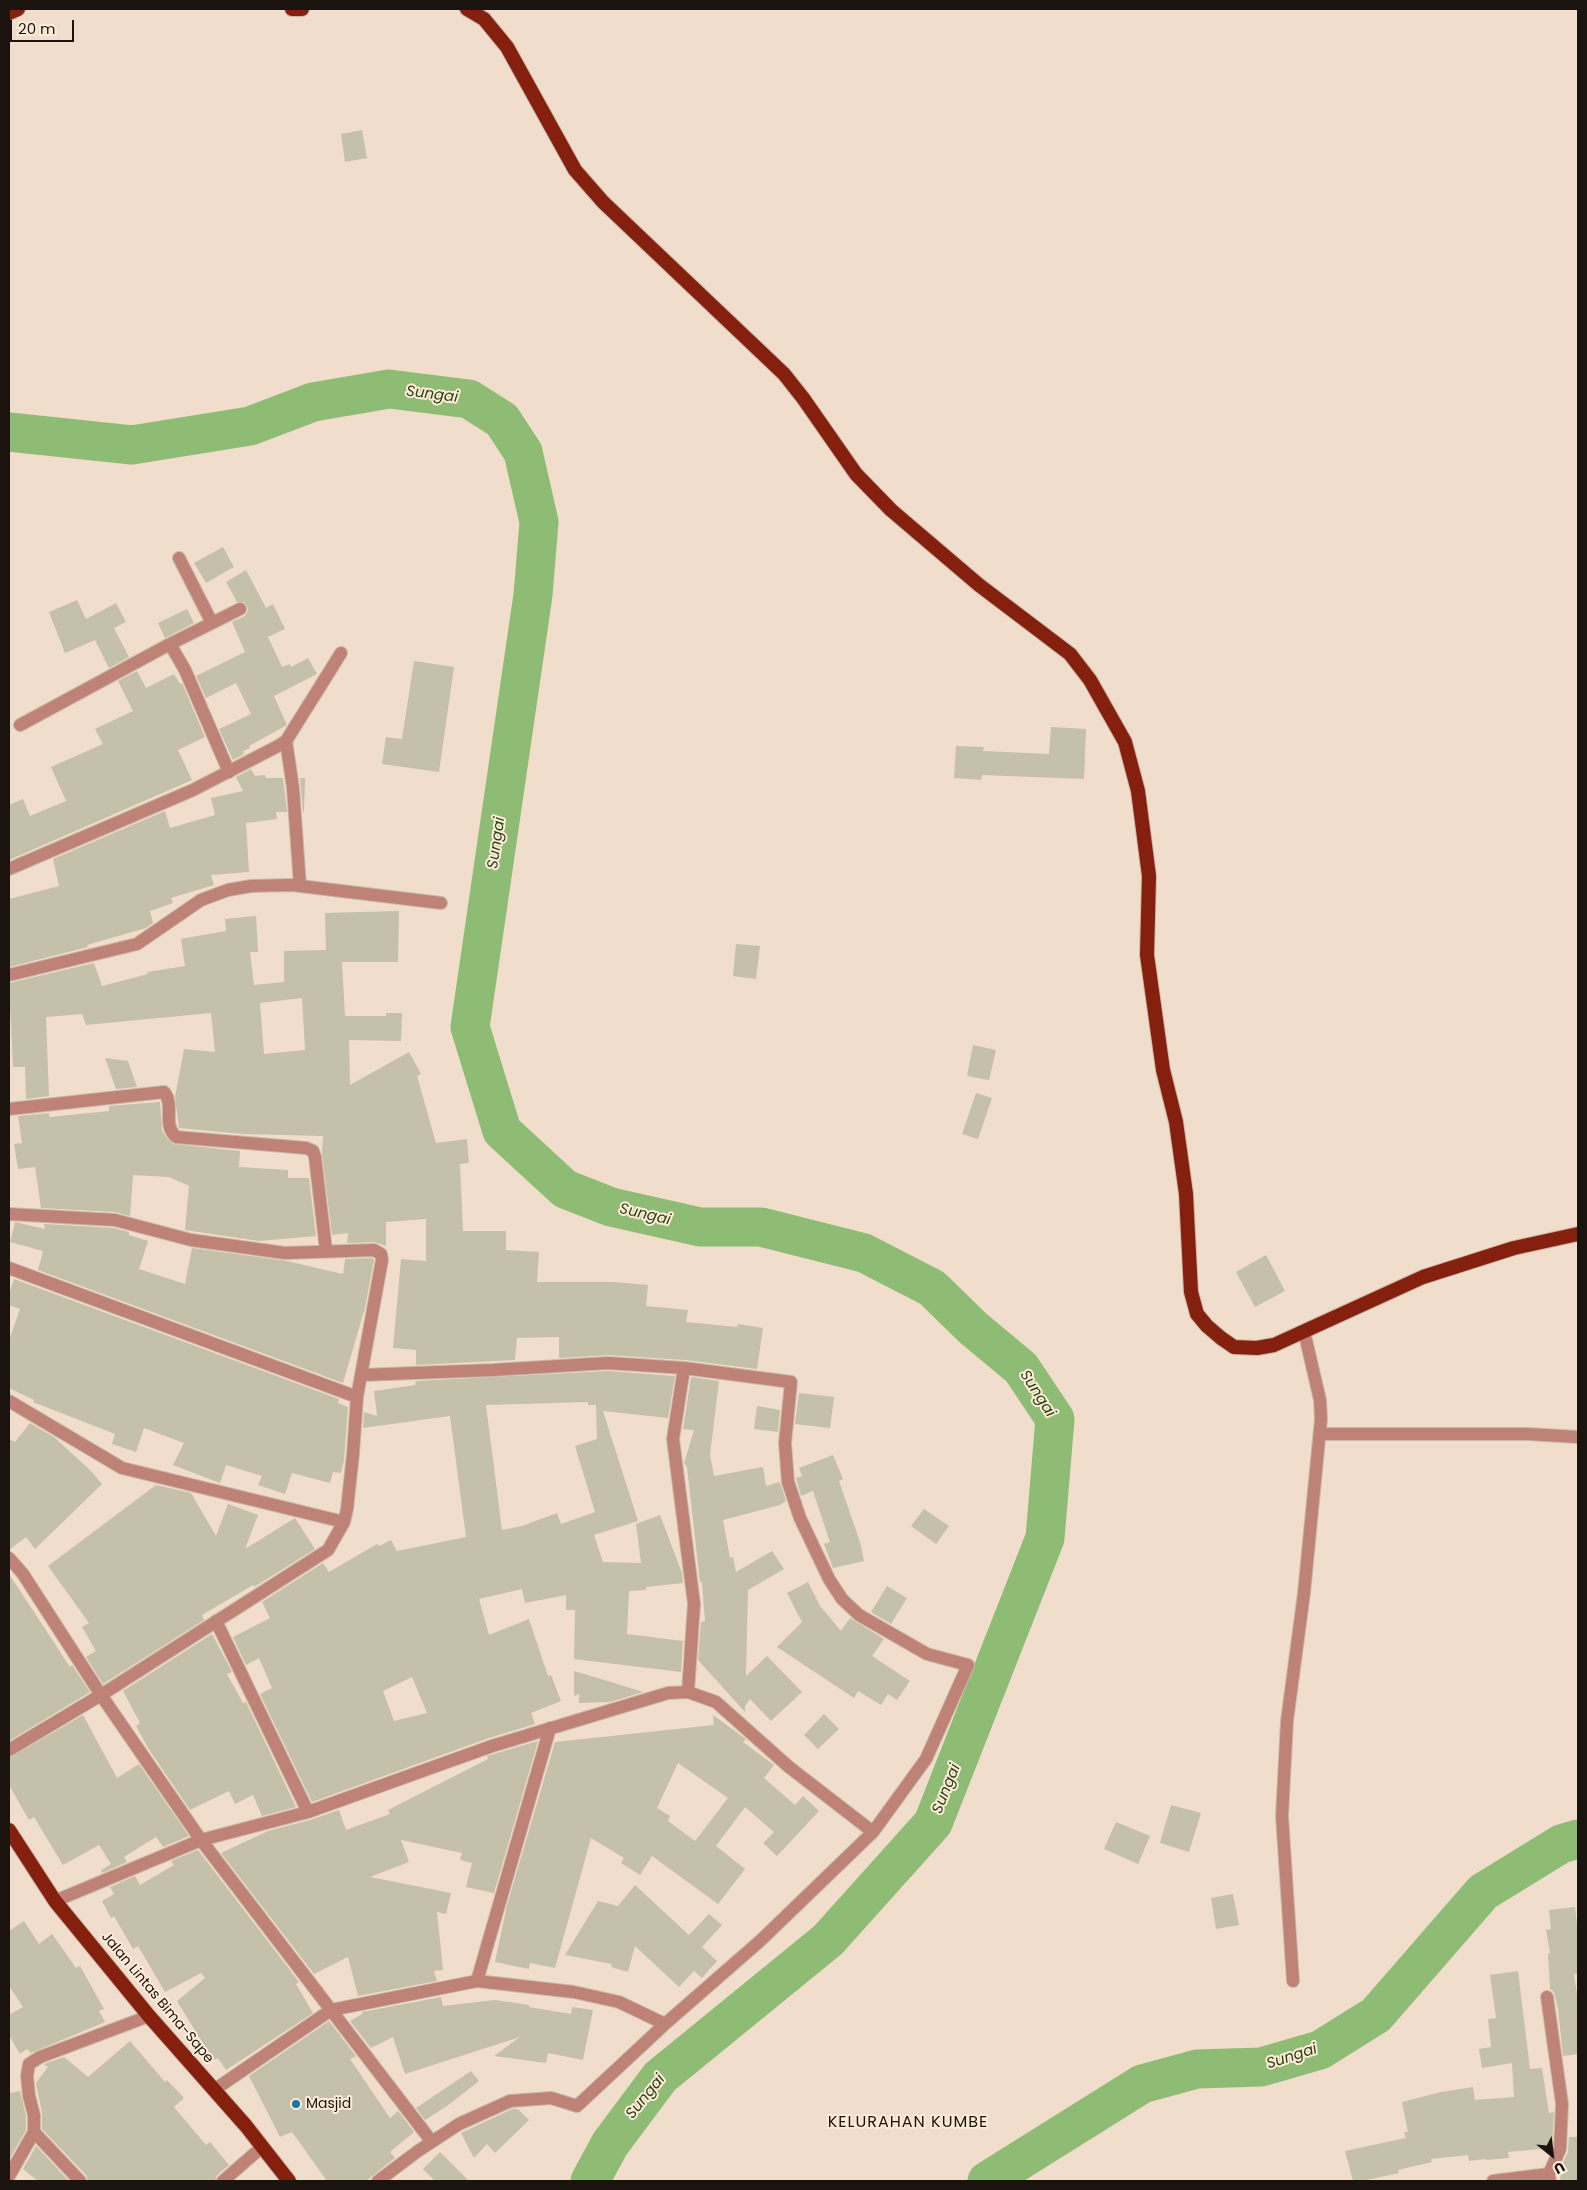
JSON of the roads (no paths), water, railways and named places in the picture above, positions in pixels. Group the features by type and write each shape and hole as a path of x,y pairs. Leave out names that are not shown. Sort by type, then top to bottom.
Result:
{"highway":[{"path":"9,13 18,9"},
{"path":"292,9 302,9"},
{"path":"467,9 484,19 507,47 557,142 575,170 604,202 784,374 804,398 856,474 891,510 979,585 1070,654 1090,680 1125,742 1138,791 1149,876 1148,955 1163,1070 1176,1122 1186,1194 1192,1292 1198,1314 1207,1326 1234,1346 1257,1348 1274,1345 1424,1277 1514,1248 1578,1234"},
{"name":"Jalan Lintas Bima-Sape","path":"9,1830 55,1901 149,2016 214,2090 289,2181"}],"street":[{"path":"179,558 212,623"},
{"path":"20,725 170,644 240,609"},
{"path":"170,644 185,670 228,772"},
{"path":"9,869 142,813 228,772 286,741 341,652"},
{"path":"286,741 300,886"},
{"path":"9,975 136,944 201,900 228,890 266,884 300,886 440,903"},
{"path":"9,1109 164,1092 167,1096 169,1128 176,1137 306,1148 313,1151 316,1157 326,1250"},
{"path":"9,1214 115,1220 191,1240 286,1253 326,1250 374,1250 381,1254 382,1260 357,1397 354,1454 344,1522 328,1550 100,1695 9,1750"},
{"path":"9,1268 357,1397"},
{"path":"1293,1981 1282,1816 1287,1720 1304,1593 1320,1434 1320,1400 1304,1331"},
{"path":"362,1375 608,1363 684,1368 792,1382 785,1443 788,1482 800,1518 829,1579 842,1599 858,1615 927,1654 968,1665 926,1759 873,1832 760,1941 665,2024 577,2106 550,2098 510,2100 459,2124 378,2181"},
{"path":"684,1368 673,1439 694,1604 688,1692"},
{"path":"9,1400 122,1468 344,1522"},
{"path":"1320,1434 1528,1434 1578,1437"},
{"path":"9,1558 23,1574 100,1695 201,1840 432,2142"},
{"path":"216,1621 308,1812"},
{"path":"55,1901 201,1840 308,1812 492,1746 668,1693 688,1692 716,1702 789,1767 873,1832"},
{"path":"477,1981 550,1728"},
{"path":"214,2090 331,2010 477,1981 574,1992 619,2002 665,2024"},
{"path":"1493,2181 1549,2178 1560,2149 1562,2104 1547,1996"},
{"path":"9,2176 34,2132 34,2115 29,2096 27,2076 29,2064 40,2057 149,2016"},
{"path":"34,2132 80,2181"},
{"path":"223,2181 262,2147"}],"waterway":[{"name":"Sungai","path":"9,432 132,445 250,426 313,402 389,389 469,399 502,420 523,452 539,522 533,595 470,1027 502,1131 565,1189 611,1207 700,1227 761,1227 864,1253 932,1288 973,1328 1021,1368 1055,1419 1045,1538 933,1823 828,1940 660,2077 610,2144 590,2181"},
{"name":"Sungai","path":"987,2181 1142,2084 1197,2069 1261,2067 1320,2050 1376,2015 1483,1892 1561,1844 1578,1839"}],"place":[{"name":"Masjid","path":"296,2104"}],"district":[{"name":"KELURAHAN KUMBE","path":"908,2123"}]}
